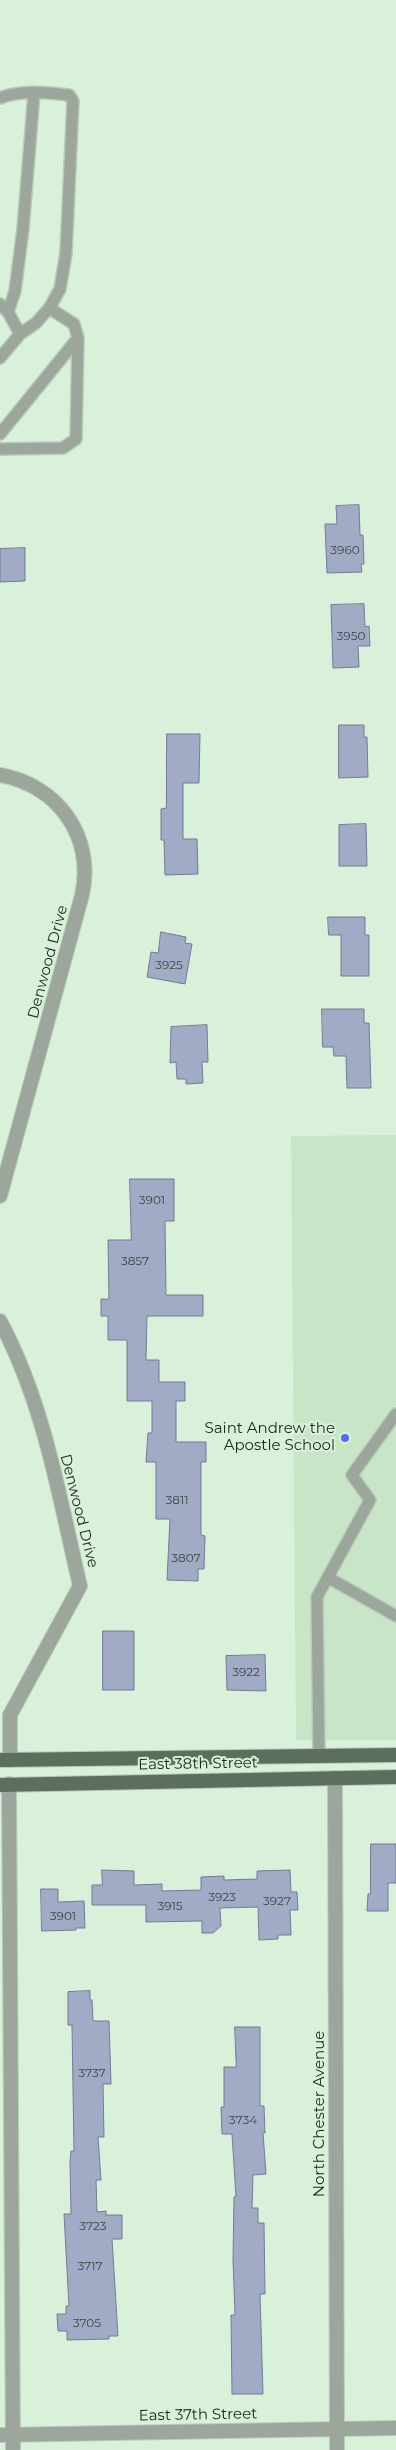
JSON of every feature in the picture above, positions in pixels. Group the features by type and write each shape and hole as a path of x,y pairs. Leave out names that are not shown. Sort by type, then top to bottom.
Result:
{"main road":[{"name":"East 38th Street","path":"5,1760 396,1755"},
{"name":"East 38th Street","path":"5,1784 396,1777"}],"street":[{"name":"Denwood Drive","path":"0,775 28,782 44,792 66,812 80,838 85,876 62,971 0,1196"},
{"name":"Denwood Drive","path":"0,1321 19,1359 36,1403 80,1586 10,1716 5,1760"},
{"name":"North Chester Avenue","path":"335,1778 337,2450"},
{"path":"5,1784 6,2435 13,2450"},
{"name":"East 37th Street","path":"6,2435 396,2428"}],"lane":[{"path":"0,98 14,94 34,93 69,95 73,101 66,253 60,289 50,308 36,323 20,334 0,358"},
{"path":"20,334 4,308 15,291 23,229 34,93"},
{"path":"0,449 64,448 76,439 78,338 74,324 50,308"},
{"path":"0,434 78,338"},
{"path":"318,1757 317,1597 330,1578 370,1500 352,1475 396,1414"},
{"path":"330,1578 396,1616"}],"shaded area":[{"name":"Saint Andrew the Apostle School","path":"396,1135 396,1740 296,1740 291,1136"}],"building":[{"path":"359,505 360,535 363,535 364,564 361,564 362,572 327,573 325,524 337,524 336,506"},
{"path":"25,548 25,581 0,582 0,549"},
{"path":"364,604 365,627 369,626 370,646 358,646 359,667 333,668 331,605"},
{"path":"339,725 364,725 364,737 367,737 368,777 339,778"},
{"path":"167,734 200,734 199,783 183,783 183,839 197,839 198,874 165,875 164,840 161,840 161,809 166,808"},
{"path":"366,824 367,866 339,866 339,825"},
{"path":"328,917 365,917 365,935 369,935 369,976 341,976 341,935 329,935"},
{"path":"161,932 186,937 185,943 192,944 185,984 147,977 151,952 158,953"},
{"path":"322,1009 364,1009 364,1023 369,1023 371,1088 347,1088 346,1056 334,1056 333,1047 323,1047"},
{"path":"207,1025 208,1062 202,1062 203,1083 186,1084 186,1079 177,1079 176,1062 170,1063 171,1027"},
{"path":"130,1179 174,1179 174,1221 165,1221 166,1295 203,1295 203,1316 147,1316 146,1360 159,1360 159,1382 185,1382 185,1401 176,1401 176,1442 206,1442 206,1462 201,1462 201,1535 205,1536 204,1569 198,1569 198,1581 167,1580 170,1519 156,1519 156,1462 146,1462 148,1433 152,1433 152,1401 127,1401 127,1340 108,1340 108,1316 101,1316 101,1299 109,1299 108,1240 131,1240"},
{"path":"103,1631 134,1631 134,1690 103,1690"},
{"path":"265,1655 266,1691 227,1690 226,1656"},
{"path":"371,1844 396,1844 396,1883 388,1883 388,1911 367,1911 368,1894 370,1894"},
{"path":"102,1870 134,1871 134,1885 162,1884 162,1891 201,1890 201,1877 224,1876 224,1880 257,1879 257,1871 290,1870 291,1892 297,1892 298,1910 290,1910 291,1935 278,1935 278,1939 259,1940 258,1907 220,1908 221,1926 213,1933 202,1933 202,1921 146,1922 146,1905 92,1905 92,1885 102,1885"},
{"path":"41,1889 58,1889 58,1902 84,1901 85,1928 42,1931"},
{"path":"90,1991 93,2021 109,2021 111,2084 103,2084 104,2137 98,2137 101,2180 96,2180 97,2212 106,2211 106,2215 122,2215 122,2239 112,2239 118,2336 109,2336 109,2339 67,2340 67,2331 58,2331 57,2314 66,2314 66,2306 69,2306 64,2214 71,2214 70,2161 71,2151 74,2151 72,2025 68,2025 68,1992"},
{"path":"235,2027 260,2027 260,2106 264,2106 265,2133 263,2133 266,2174 253,2175 252,2208 258,2208 258,2223 264,2223 265,2294 260,2294 263,2394 232,2394 231,2315 235,2315 233,2260 234,2197 236,2197 232,2134 222,2134 221,2107 224,2107 224,2067 236,2067"}],"place":[{"name":"Saint Andrew the Apostle School","path":"345,1438"}]}
